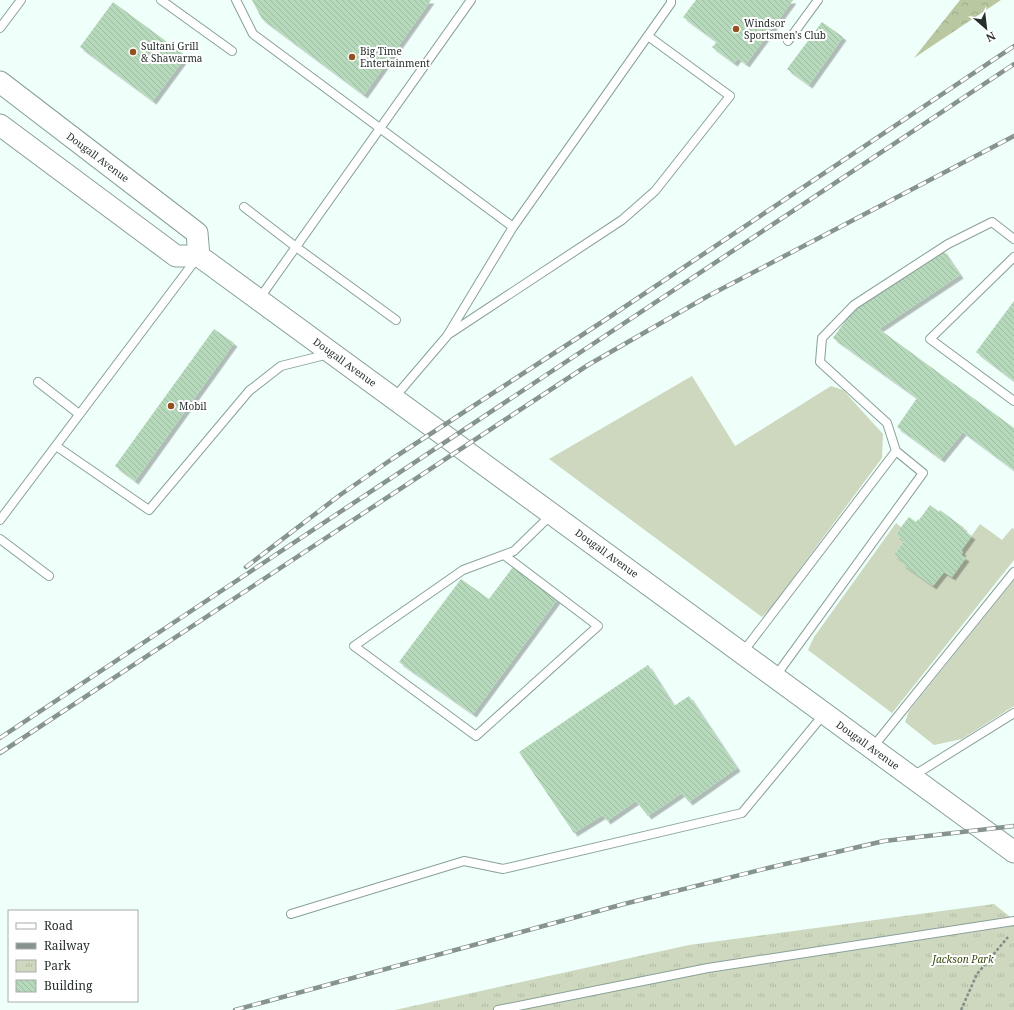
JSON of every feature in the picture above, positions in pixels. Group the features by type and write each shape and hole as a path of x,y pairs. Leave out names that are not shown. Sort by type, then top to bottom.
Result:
{"street":[{"name":"Dougall Avenue","path":"0,82 197,233 199,256 743,652 1014,852"},
{"path":"0,125 176,256 199,256"}],"lane":[{"path":"0,28 21,0"},
{"path":"161,0 232,51"},
{"path":"236,0 253,34 513,227"},
{"path":"259,299 471,0"},
{"path":"394,398 447,336 513,227 671,3 671,0"},
{"path":"788,41 818,0"},
{"path":"447,336 622,220 655,191 730,96 648,36"},
{"path":"244,206 296,247 396,320"},
{"path":"775,676 923,473 896,451 887,423 820,362 822,338 854,305 954,241 992,222 1014,239"},
{"path":"0,520 199,256"},
{"path":"1014,257 930,339 1014,401"},
{"path":"56,446 149,510 249,391 281,366 333,353"},
{"path":"38,382 80,414"},
{"path":"743,652 896,451"},
{"path":"504,555 598,626 476,736 354,646 463,570 514,551 553,514"},
{"path":"0,539 49,576"},
{"path":"872,748 1014,572"},
{"path":"291,914 464,862 503,869 742,813 825,713"},
{"path":"912,777 1014,713"},
{"path":"498,1010 708,968 1014,921"}],"path":[{"path":"960,1010 977,974 1010,934"}],"green space":[{"path":"960,0 1001,0 914,58"},
{"path":"692,376 735,446 831,386 843,390 883,434 882,458 770,609 762,617 549,459"},
{"path":"896,523 901,527 896,535 904,541 894,555 903,562 902,564 933,586 944,572 952,577 965,558 961,555 963,552 961,551 980,524 1002,540 1012,528 1014,529 1014,560 892,713 808,650 814,637"},
{"path":"1014,580 1014,706 962,739 934,745 905,722 909,711"},
{"name":"Jackson Park","path":"994,904 1014,920 1014,1010 395,1010 689,945"}],"building":[{"name":"Big Time Entertainment","path":"252,0 431,0 364,95 262,19"},
{"name":"Windsor Sportsmen's Club","path":"696,0 793,0 746,64 738,58 734,63 712,47 717,42 683,17"},
{"name":"Sultani Grill & Shawarma","path":"113,2 186,56 153,101 80,47"},
{"path":"822,22 843,37 809,85 787,69"},
{"path":"943,250 960,275 879,329 1014,428 1014,470 963,432 941,459 897,427 917,398 833,338 854,309"},
{"path":"1014,301 1014,381 976,352"},
{"path":"214,329 234,343 135,481 115,466"},
{"path":"930,505 939,512 940,510 972,536 961,551 963,552 961,555 966,558 952,577 944,572 933,586 902,564 903,562 894,555 904,541 896,535 901,527 909,517 916,522 918,519 919,520"},
{"path":"513,567 557,600 473,714 399,662 461,579 489,599"},
{"path":"648,665 674,706 689,696 737,768 689,802 682,793 648,816 636,801 607,821 603,815 574,833 519,752"}],"railway":[{"path":"246,567 340,495 392,459 605,320 1014,46"},
{"path":"0,738 1014,64"},
{"path":"0,753 588,365 708,296 1014,136"},
{"path":"235,1010 624,904 768,868 884,841 1014,826"}],"place":[{"name":"Windsor Sportsmen's Club","path":"736,29"},
{"name":"Sultani Grill & Shawarma","path":"133,52"},
{"name":"Big Time Entertainment","path":"352,57"},
{"name":"Mobil","path":"171,406"}]}
